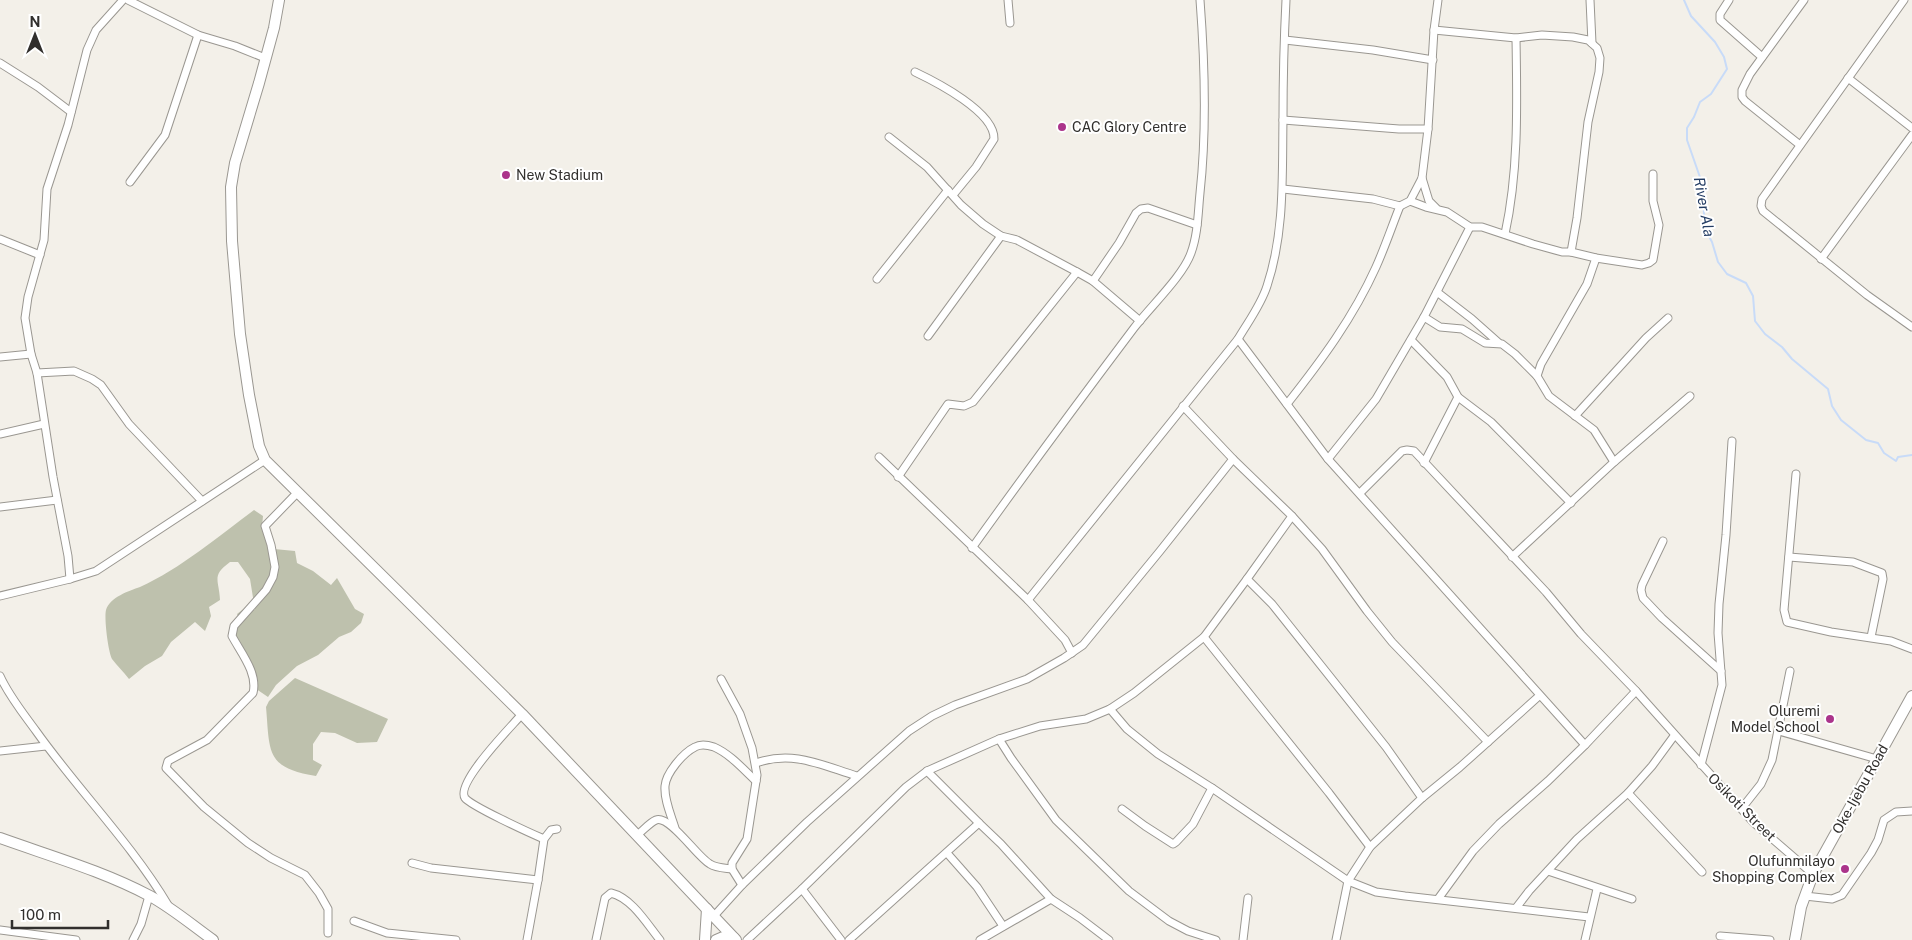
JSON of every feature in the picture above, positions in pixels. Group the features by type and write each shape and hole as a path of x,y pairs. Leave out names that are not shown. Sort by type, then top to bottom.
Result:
{"main road":[{"path":"279,0 274,28 235,163 231,187 232,241 240,334 259,446 265,460 522,714 735,939"},
{"name":"Oke-Ijebu Road","path":"1795,940 1805,896 1813,874 1912,696"},
{"path":"0,838 83,868 149,896 170,908 213,940"},
{"path":"705,940 711,912"},
{"path":"716,940 723,937 735,939"}],"street":[{"path":"70,579 68,556 44,424 37,373 30,354 25,318 28,297 44,240 47,188 92,38 123,0"},
{"path":"128,0 198,35 235,46 265,58"},
{"path":"1008,0 1010,23"},
{"path":"972,548 1073,408 1186,265 1191,253 1197,225 1205,122 1200,0"},
{"path":"1028,600 1238,339 1267,288 1273,266 1283,189 1286,0"},
{"path":"1283,189 1373,199 1400,206 1410,201 1422,178 1428,129 1434,30 1438,0"},
{"path":"1590,0 1592,43"},
{"path":"1729,0 1720,14 1720,20 1762,57"},
{"path":"1800,145 1742,96 1742,90 1750,74 1804,0"},
{"path":"1904,0 1762,199 1761,206 1763,211 1821,259 1912,327"},
{"path":"1434,30 1516,38 1542,35 1573,37 1592,43 1598,48 1600,58 1588,122 1577,218 1571,252"},
{"path":"130,182 164,135 198,35"},
{"path":"1505,234 1510,211 1515,163 1517,104 1516,38"},
{"path":"1285,40 1373,50 1433,60"},
{"path":"0,63 38,87 71,112"},
{"path":"877,279 950,192 976,167 994,139 994,135 985,118 970,105 944,87 915,72"},
{"path":"1848,78 1912,128"},
{"path":"1283,120 1414,130 1428,129"},
{"path":"1821,259 1912,135"},
{"path":"889,137 927,167 972,216 1001,236 1017,240 1093,282 1140,321"},
{"path":"1410,201 1426,208 1437,209 1453,215 1470,226 1482,226 1542,247 1642,265 1652,260 1659,225 1653,201 1654,174"},
{"path":"1422,178 1429,201 1437,209"},
{"path":"1287,404 1327,353 1353,312 1376,267 1400,206"},
{"path":"1093,282 1136,213 1141,209 1148,208 1197,225"},
{"path":"1328,459 1368,412 1411,340 1470,226"},
{"path":"928,336 1001,236"},
{"path":"0,239 40,255"},
{"path":"1537,376 1545,357 1587,284 1596,258"},
{"path":"898,476 948,404 964,406 973,402 1077,272"},
{"path":"1437,292 1515,354 1537,376 1549,396 1594,430 1614,462"},
{"path":"1424,316 1440,327 1462,329 1485,343 1499,343"},
{"path":"1575,416 1646,338 1668,318"},
{"path":"1238,339 1328,459 1585,745"},
{"path":"1411,340 1447,378 1458,397 1492,422 1571,503"},
{"path":"0,357 30,354"},
{"path":"37,373 74,371 92,378 110,397 129,424 202,501"},
{"path":"1512,556 1614,462 1690,396"},
{"path":"1424,464 1458,397"},
{"path":"1183,406 1322,549 1392,642 1488,742"},
{"path":"0,434 44,424"},
{"path":"1701,765 1722,685 1718,633 1719,604 1732,441"},
{"name":"Osikoti Street","path":"1360,493 1402,451 1414,451 1424,464 1546,592 1581,634 1636,691 1674,736 1757,826 1813,874"},
{"path":"879,457 1028,600 1065,640 1072,653"},
{"path":"711,912 857,776 903,736 932,716 955,705 1027,679 1083,645 1233,459"},
{"path":"0,596 96,571 265,460"},
{"path":"1796,474 1784,610 1787,622 1831,632 1891,641 1912,649"},
{"path":"297,493 266,526 275,567 273,577 266,590 234,626 232,631 232,636 253,674 255,685 253,693 206,740 168,761 166,768 204,807 248,843 271,858 305,875 319,893 328,909 328,933"},
{"path":"0,507 57,500"},
{"path":"747,940 802,890 906,788 927,771 999,739 1040,726 1076,722 1110,709 1134,693 1204,637 1292,516"},
{"path":"1664,541 1642,585 1643,598 1662,618 1721,671"},
{"path":"1790,558 1853,562 1882,573 1871,637"},
{"path":"1247,579 1272,604 1386,747 1422,798"},
{"path":"1204,637 1370,847"},
{"path":"1742,808 1761,784 1767,773 1779,731 1790,671"},
{"path":"0,676 6,689 46,746 154,880 170,908"},
{"path":"721,679 740,714 756,763 756,781 747,839 735,857 732,869 742,885"},
{"path":"1438,899 1474,851 1499,824 1548,782 1636,691"},
{"path":"1336,940 1348,881 1370,847 1422,798 1460,767 1539,696"},
{"path":"1110,709 1126,729 1139,739 1348,881 1376,892 1590,917"},
{"path":"522,714 475,769 464,790 464,796 466,800 544,839"},
{"path":"1779,731 1877,758"},
{"path":"1516,908 1529,891 1577,839 1628,793 1652,766 1674,736"},
{"path":"999,739 1056,820 1129,891 1169,921 1188,931 1216,940"},
{"path":"675,828 667,804 665,784 670,771 695,747 700,745 715,747 731,757 756,781"},
{"path":"0,751 46,746"},
{"path":"756,763 774,758 795,757 857,776"},
{"path":"927,771 1001,844 1051,899 1080,918 1108,940"},
{"path":"1122,809 1173,844 1193,824 1212,788"},
{"path":"1628,793 1702,872"},
{"path":"1805,896 1832,899 1842,895 1871,853 1878,840 1884,820 1896,812 1912,811"},
{"path":"637,835 656,820 660,820 675,828 704,860 717,867 732,869"},
{"path":"849,940 979,823"},
{"path":"527,940 544,839 550,830 557,829"},
{"path":"947,853 977,887 1003,926"},
{"path":"412,863 431,868 538,880"},
{"path":"1548,871 1597,889 1632,899"},
{"path":"1585,940 1597,889"},
{"path":"802,890 840,940"},
{"path":"596,940 605,898 611,893 628,902 660,940"},
{"path":"133,940 142,924 149,896"},
{"path":"1243,940 1248,898"},
{"path":"980,940 1051,899"},
{"path":"354,921 387,933 456,940"},
{"path":"0,930 76,940"},
{"path":"1720,936 1770,940"}],"green space":[{"path":"254,510 263,516 262,527 269,553 274,549 295,551 297,563 313,571 331,585 337,578 355,609 364,614 361,623 351,632 339,637 318,655 297,666 276,685 268,697 252,686 250,666 237,642 235,630 241,624 237,614 246,607 255,610 250,579 238,562 230,562 218,575 220,600 209,607 211,616 205,631 195,622 171,642 162,656 145,666 129,679 112,659 106,620 108,605 120,595 155,580 184,562"},
{"path":"295,678 388,719 377,742 357,743 335,733 321,732 313,744 313,760 322,765 316,776 299,773 279,762 273,755 270,746 266,707 269,701"}],"waterway":[{"name":"River Ala","path":"1684,0 1691,16 1715,42 1724,57 1727,69 1711,94 1700,102 1687,128 1687,140 1702,183 1705,229 1712,242 1718,262 1727,274 1746,283 1753,296 1755,321 1765,334 1828,389 1832,406 1841,420 1866,440 1878,443 1884,453 1896,461 1898,457 1912,455"}],"place":[{"name":"CAC Glory Centre","path":"1062,127"},
{"name":"New Stadium","path":"506,175"},
{"name":"Oluremi Model School","path":"1830,719"},
{"name":"Olufunmilayo Shopping Complex","path":"1845,869"}]}
